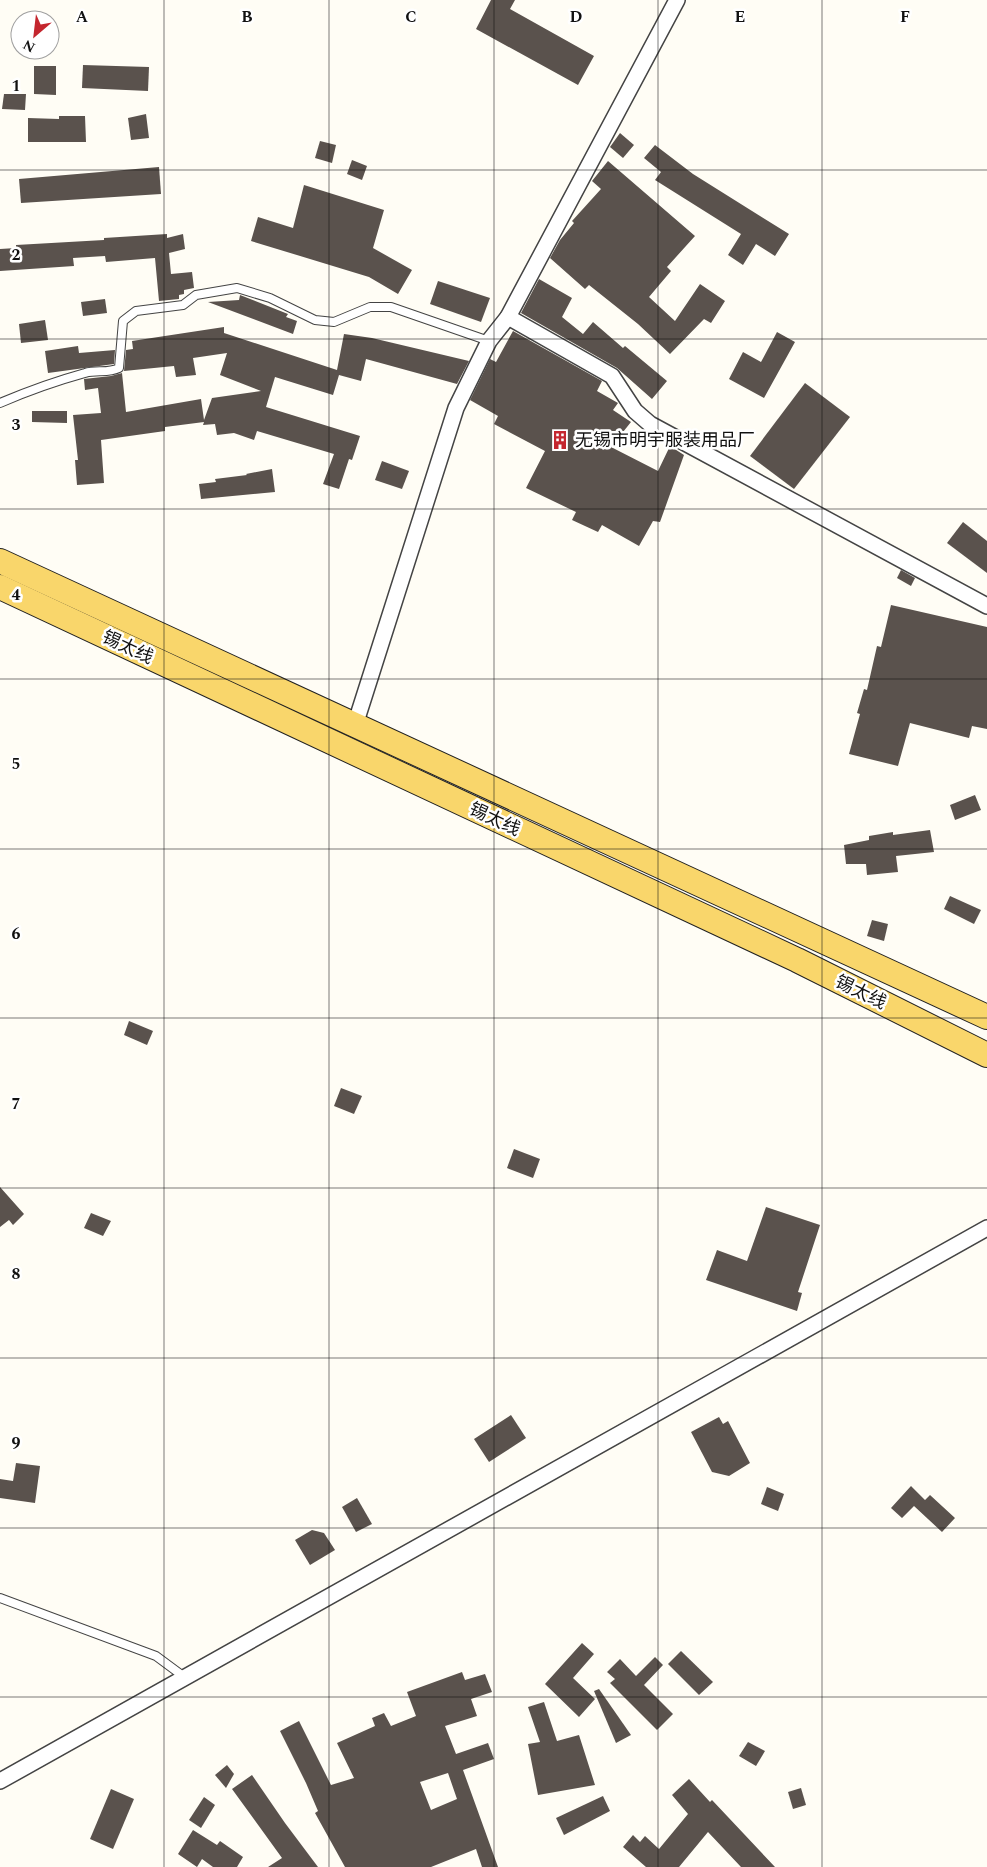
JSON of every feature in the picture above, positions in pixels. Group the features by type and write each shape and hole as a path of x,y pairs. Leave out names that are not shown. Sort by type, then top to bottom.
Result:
{"main road":[{"name":"锡太线","path":"0,561 987,1017"},
{"name":"锡太线","path":"0,587 797,960 987,1055"}],"street":[{"path":"355,725 456,408 489,340 508,317 677,0"},
{"path":"508,317 612,376 634,411 650,424 987,606"},
{"path":"0,1781 183,1676 987,1228"}],"lane":[{"path":"0,403 44,385 89,372 110,372 119,368 124,321 136,311 183,305 196,295 237,288 270,298 315,320 334,322 370,307 391,307 489,340"},
{"path":"0,1598 156,1656 183,1676"}],"building":[{"path":"491,0 515,0 510,9 594,56 578,85 476,29"},
{"path":"83,65 149,67 148,91 82,88"},
{"path":"34,66 56,66 56,95 34,94"},
{"path":"4,94 26,94 25,110 2,109"},
{"path":"146,114 149,138 131,140 128,118"},
{"path":"59,116 85,116 86,142 28,142 28,118 59,119"},
{"path":"620,133 634,145 623,158 610,147"},
{"path":"320,141 336,145 332,163 315,158"},
{"path":"655,145 693,174 789,234 775,256 756,244 743,265 728,255 741,234 655,180 661,172 644,158"},
{"path":"352,160 367,166 362,180 347,174"},
{"path":"608,161 695,236 667,267 671,271 649,297 675,321 700,284 725,301 711,323 704,319 670,354 638,324 589,285 585,289 550,258 560,240 574,223 572,221 601,189 592,181"},
{"path":"159,167 161,194 21,203 19,179"},
{"path":"304,185 384,210 373,248 412,270 398,294 369,277 251,241 258,217 293,228"},
{"path":"167,234 167,238 183,234 185,249 169,253 171,274 192,272 194,288 184,290 184,294 179,295 179,299 159,301 155,258 106,262 105,256 73,258 74,266 0,271 0,249 16,248 16,245"},
{"path":"539,279 572,298 562,317 583,334 593,322 623,348 625,346 667,381 652,399 617,368 521,313"},
{"path":"438,281 490,298 481,322 430,304"},
{"path":"240,295 288,314 286,317 297,321 293,334 208,302 239,300"},
{"path":"105,299 107,313 83,316 81,302"},
{"path":"45,320 48,340 21,343 19,324"},
{"path":"224,327 224,333 337,370 344,334 372,338 469,361 457,384 366,359 361,381 339,375 333,395 275,377 266,407 360,436 352,460 349,459 339,489 323,484 334,454 257,431 254,440 234,433 217,435 215,424 203,425 204,422 165,427 165,431 101,440 104,483 77,485 75,460 78,460 73,415 101,413 98,388 85,390 84,379 122,373 126,412 201,399 204,420 212,398 261,391 220,375 227,353 193,358 196,375 176,377 174,366 124,371 126,350 133,349 132,341"},
{"name":"无锡市明宇服装用品厂","path":"513,331 602,381 597,391 618,403 613,410 631,422 611,447 658,471 670,446 684,455 660,522 653,521 639,546 602,525 598,532 572,520 576,512 526,488 545,451 494,424 498,416 470,400 490,359 496,362"},
{"path":"777,332 795,342 764,398 729,379 743,352 761,362"},
{"path":"78,346 79,353 115,350 114,364 48,373 45,351"},
{"path":"805,383 850,417 794,489 750,456"},
{"path":"32,411 67,411 67,423 32,422"},
{"path":"382,461 409,471 402,489 375,480"},
{"path":"272,469 275,492 201,499 199,484 216,482 215,479 247,475"},
{"path":"963,522 987,541 987,573 947,543"},
{"path":"901,570 915,578 911,586 897,578"},
{"path":"891,605 987,627 987,729 972,726 969,738 910,723 898,766 849,754 860,714 857,713 864,689 867,690 877,646 881,647"},
{"path":"975,795 981,810 955,820 950,805"},
{"path":"930,830 934,852 896,856 898,872 867,875 866,864 846,864 844,845 869,840 869,836 893,832 893,835"},
{"path":"950,896 981,910 974,924 944,909"},
{"path":"872,920 888,924 884,941 867,936"},
{"path":"129,1021 153,1031 147,1045 124,1035"},
{"path":"341,1088 362,1096 354,1114 334,1106"},
{"path":"514,1149 540,1159 533,1178 507,1168"},
{"path":"0,1187 24,1214 13,1225 9,1220 0,1227"},
{"path":"766,1207 820,1225 798,1292 802,1293 797,1311 706,1280 717,1250 747,1261"},
{"path":"91,1213 111,1221 103,1236 84,1228"},
{"path":"511,1415 526,1438 489,1462 474,1439"},
{"path":"719,1417 723,1424 728,1421 750,1463 729,1476 712,1472 691,1432"},
{"path":"16,1463 40,1466 35,1503 0,1498 0,1479 13,1481"},
{"path":"911,1486 925,1500 930,1495 955,1518 942,1532 914,1506 902,1518 891,1508"},
{"path":"767,1487 784,1494 778,1511 761,1504"},
{"path":"357,1498 372,1524 356,1532 342,1507"},
{"path":"312,1530 324,1533 335,1550 310,1565 295,1540"},
{"path":"582,1643 594,1654 573,1678 595,1699 579,1717 545,1684"},
{"path":"681,1651 713,1682 699,1695 668,1664"},
{"path":"655,1657 663,1665 644,1685 673,1714 657,1730 610,1683 615,1679 607,1672 620,1659 636,1676"},
{"path":"462,1672 465,1680 485,1674 492,1692 471,1699 477,1716 445,1726 456,1754 488,1743 494,1759 463,1770 498,1867 482,1867 476,1849 431,1867 345,1867 315,1813 318,1811 280,1731 299,1721 331,1785 354,1778 337,1743 375,1726 372,1718 384,1713 391,1726 416,1716 407,1692","holes":["448,1773 457,1799 431,1810 420,1782"]},
{"path":"599,1689 631,1735 616,1743 594,1691"},
{"path":"544,1702 557,1741 579,1735 595,1785 538,1795 528,1744 540,1742 528,1707"},
{"path":"748,1742 765,1751 756,1766 739,1756"},
{"path":"227,1765 234,1774 226,1788 215,1775"},
{"path":"252,1775 318,1867 268,1867 282,1858 232,1789"},
{"path":"689,1779 710,1802 712,1800 775,1867 741,1867 708,1832 679,1867 646,1867 623,1847 633,1835 640,1842 645,1836 659,1849 688,1814 672,1795"},
{"path":"801,1788 806,1805 793,1809 788,1792"},
{"path":"111,1789 134,1799 113,1849 90,1839"},
{"path":"603,1796 610,1811 564,1835 556,1818"},
{"path":"204,1797 215,1805 201,1828 189,1820"},
{"path":"193,1830 217,1845 220,1841 243,1857 237,1867 213,1867 202,1859 197,1867 178,1854"}],"place":[{"name":"无锡市明宇服装用品厂","path":"560,440"}]}
